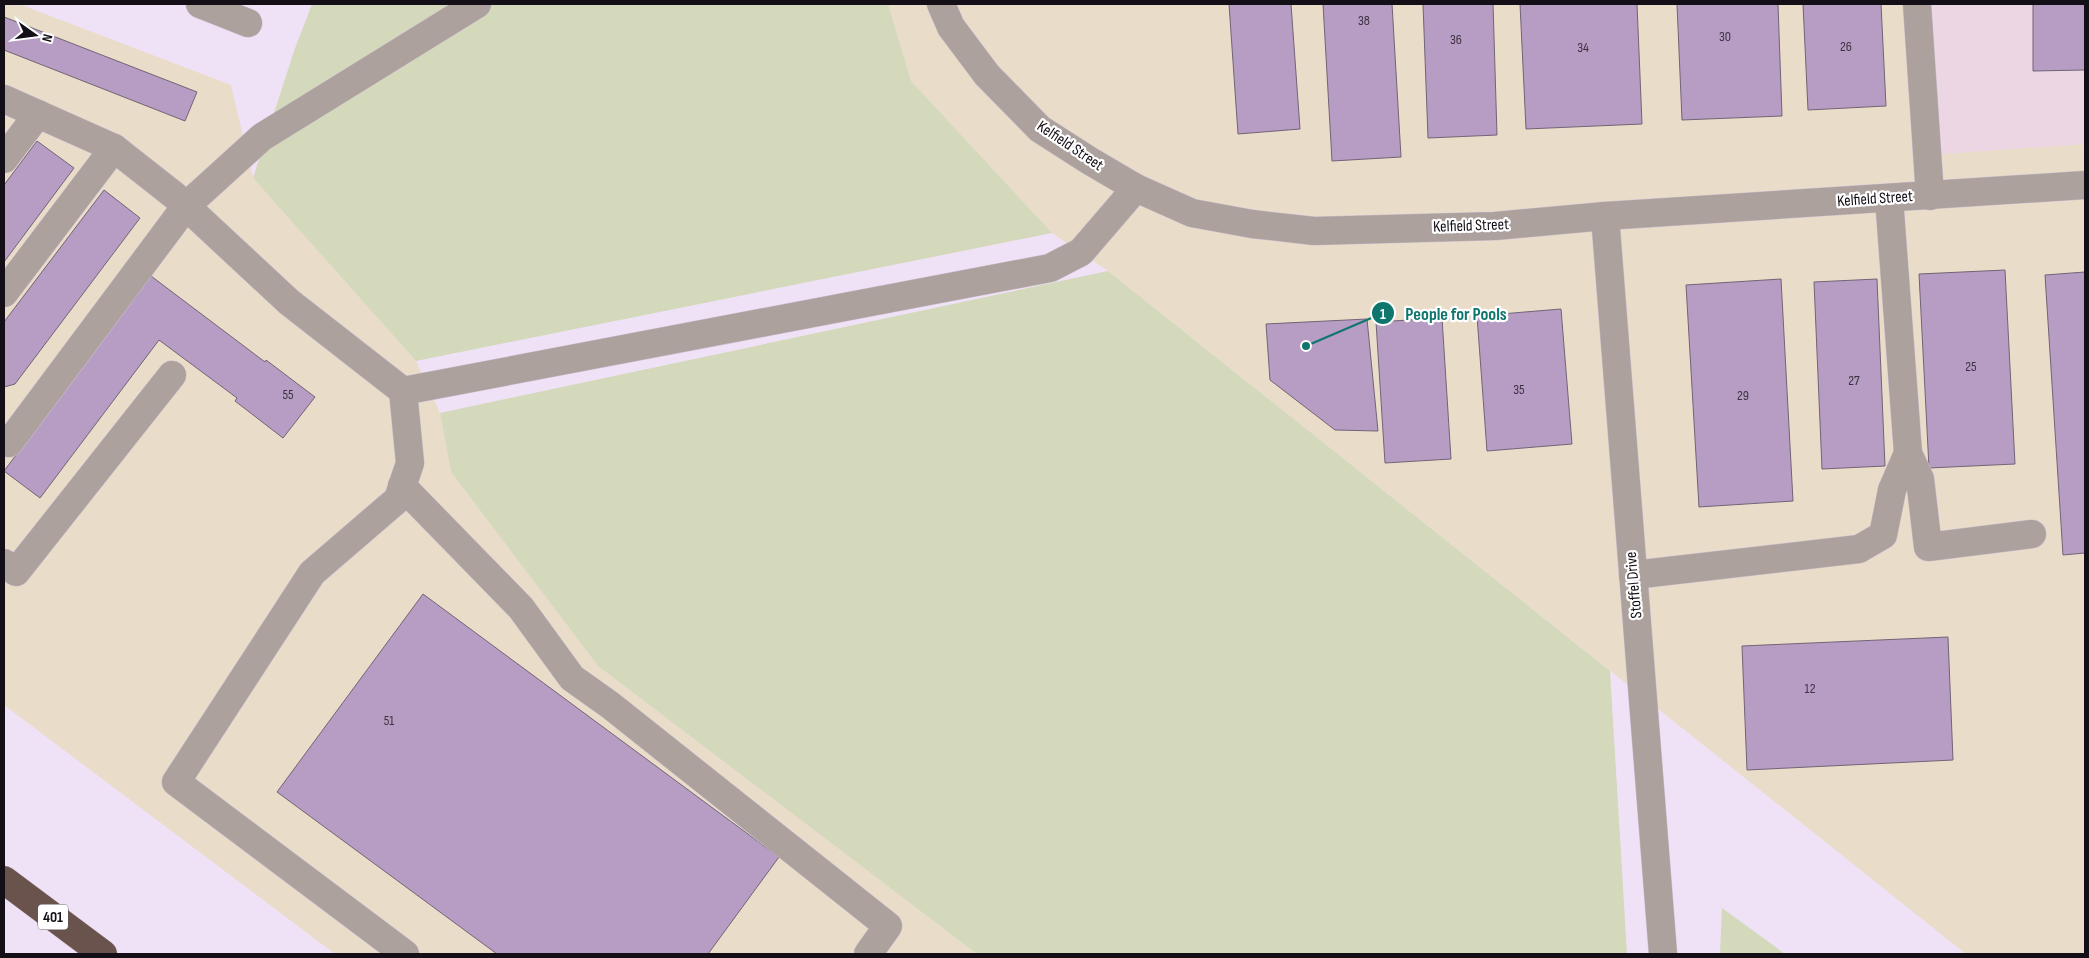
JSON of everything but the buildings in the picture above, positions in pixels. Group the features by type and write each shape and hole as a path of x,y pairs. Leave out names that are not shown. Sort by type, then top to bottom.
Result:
{"highway":[{"name":"401","path":"4,880 103,954"}],"street":[{"path":"200,4 248,23"},
{"path":"6,444 186,206 262,137 477,4"},
{"name":"Kelfield Street","path":"941,4 951,27 987,75 1040,129 1136,188 1192,213 1252,224 1314,231 1495,226 1604,216 2085,185"},
{"path":"1917,4 1930,196"},
{"path":"4,100 114,148 186,206 289,302 403,391 410,463 398,499 312,573 176,782 405,954"},
{"path":"4,159 38,114"},
{"path":"4,293 114,148"},
{"path":"403,391 1050,268 1081,252 1136,188"},
{"path":"1889,198 1908,453 1920,478 1928,547 2032,534"},
{"name":"Stoffel Drive","path":"1604,216 1663,954"},
{"path":"4,563 16,572 172,375"},
{"path":"1633,575 1859,549 1883,535 1892,490 1908,453"},
{"path":"402,486 521,608 572,678 610,705 888,926 868,954"}],"shaded area":[{"path":"4,4 19,4 231,85 253,178 416,361 440,413 451,472 598,666 977,954 335,954 4,705"},
{"path":"888,4 1908,4 1915,156 2085,144 2085,954 1966,954 1108,271 1052,233 911,81"},
{"path":"1908,4 2085,4 2085,144 1915,156"}],"green space":[{"path":"312,4 888,4 911,81 1052,233 416,361 253,178 294,51"},
{"path":"1108,271 1610,671 1627,954 977,954 598,666 451,472 440,413"},
{"path":"1722,908 1785,954 1720,954"}],"place":[{"name":"People for Pools","path":"1306,346"}]}
